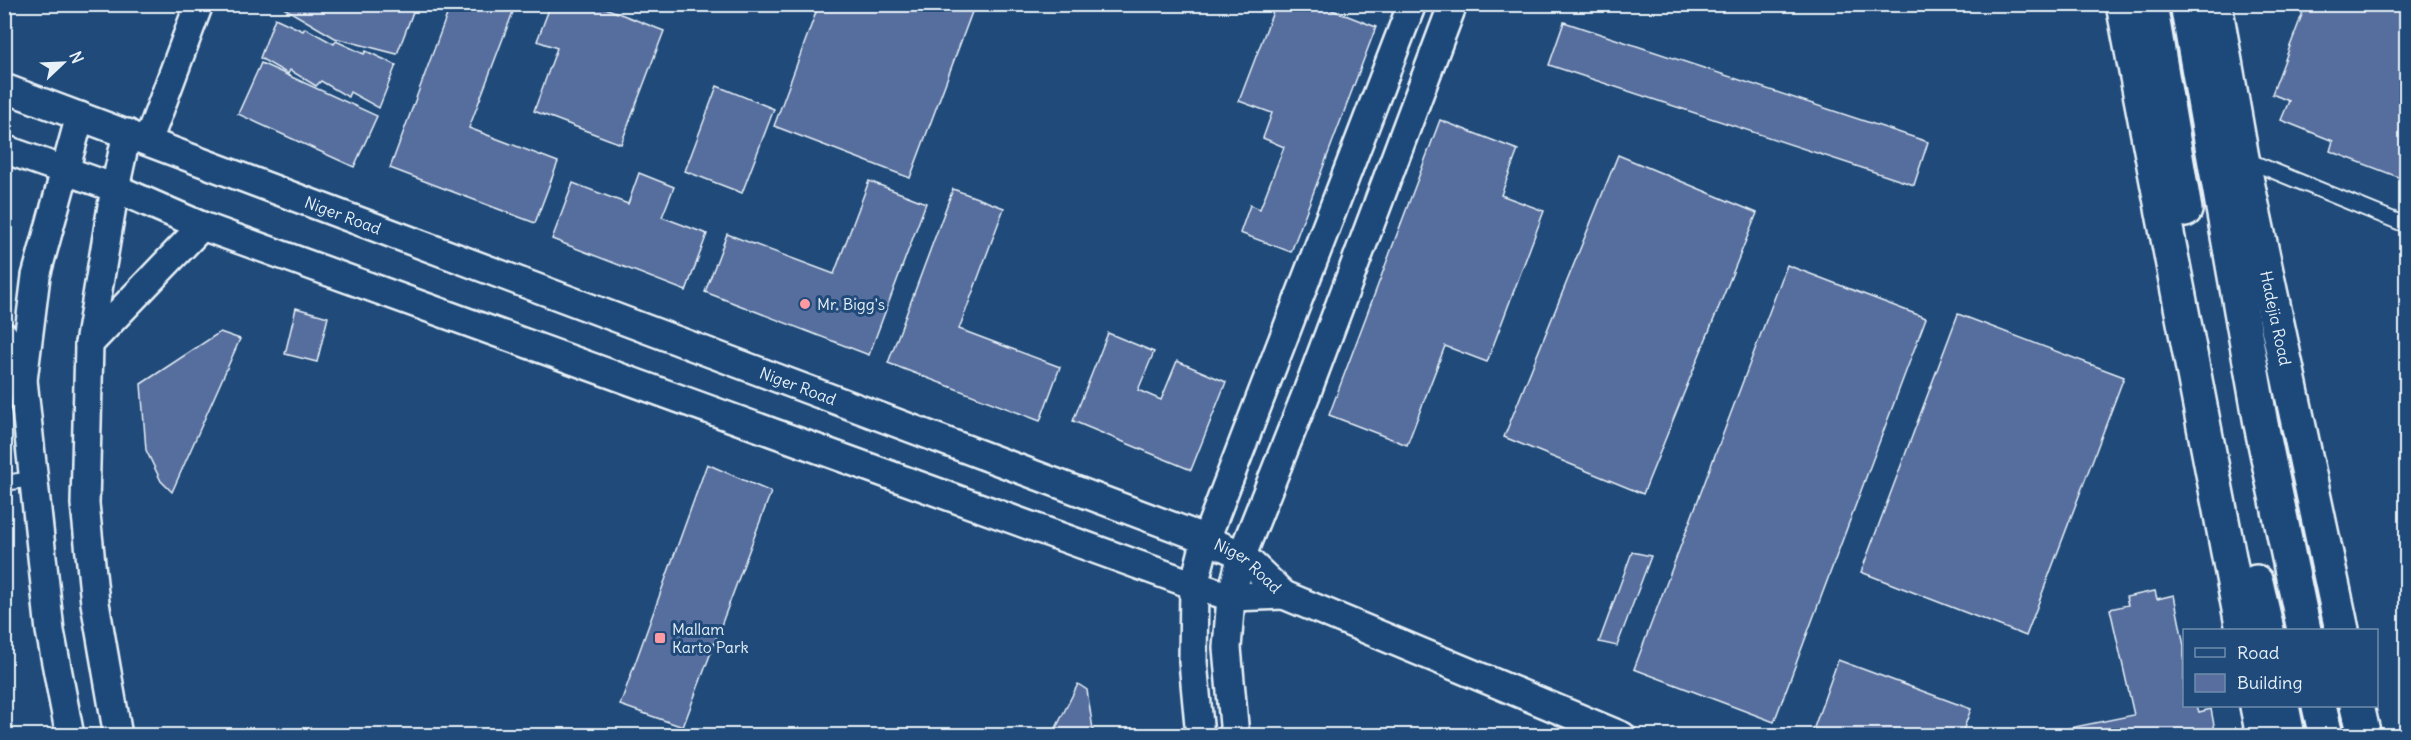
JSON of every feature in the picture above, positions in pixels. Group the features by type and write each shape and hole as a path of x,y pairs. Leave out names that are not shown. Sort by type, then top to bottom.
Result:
{"main road":[{"path":"2123,4 2243,629"},
{"path":"2150,4 2225,431 2266,629"},
{"path":"2187,4 2261,424 2304,629"},
{"name":"Hadejia Road","path":"2215,4 2242,158 2342,629"},
{"path":"2257,707 2263,735"},
{"path":"2282,707 2288,735"},
{"path":"2319,707 2326,735"},
{"path":"2357,707 2364,735"}],"street":[{"path":"118,735 95,603 85,504 89,344 115,188 199,4"},
{"path":"1200,735 1193,662 1194,585 1206,539 1412,4"},
{"path":"1235,735 1227,648 1231,597 1242,555 1307,392 1453,4"},
{"name":"Niger Road","path":"4,88 1206,539 1242,555 1284,595"},
{"path":"70,735 50,631 23,380 36,276 80,116"},
{"name":"Niger Road","path":"4,149 115,188 202,226 1194,585 1231,597 1284,595"},
{"path":"89,344 202,226"},
{"path":"4,336 23,380"},
{"path":"1284,595 1622,735"}],"lane":[{"path":"2242,158 2406,225"},
{"path":"4,483 33,479"}],"building":[{"path":"277,4 416,4 397,54 335,38"},
{"path":"451,4 516,4 469,128 558,162 535,223 390,168"},
{"path":"551,4 595,4 664,31 621,144 534,111 557,48 537,41"},
{"path":"819,4 975,4 910,178 774,126"},
{"path":"1276,4 1317,4 1376,27 1291,252 1240,233 1250,205 1260,209 1284,147 1263,138 1272,113 1239,101"},
{"path":"2306,4 2406,4 2406,180 2330,151 2333,141 2281,120 2289,101 2272,94"},
{"path":"275,18 303,31 305,28 334,44 336,41 364,54 366,51 396,65 379,108 350,92 348,97 321,81 316,86 290,70 288,74 260,58"},
{"path":"1564,22 1928,142 1914,185 1549,65"},
{"path":"261,63 377,116 354,167 238,114"},
{"path":"717,86 774,109 742,193 685,171"},
{"path":"1440,120 1518,150 1501,195 1544,211 1487,362 1445,346 1407,445 1329,415"},
{"path":"1618,155 1757,213 1643,494 1504,437"},
{"path":"639,173 674,187 662,217 707,234 686,291 552,239 573,183 628,204"},
{"path":"869,181 926,203 869,355 705,292 727,234 834,274"},
{"path":"953,189 1004,208 959,329 1060,367 1040,421 888,363"},
{"path":"1787,265 1926,318 1774,722 1634,669"},
{"path":"296,308 328,317 317,362 285,354"},
{"path":"1958,314 2124,377 2026,636 1861,572"},
{"path":"220,332 240,339 172,492 161,481 146,450 141,384"},
{"path":"1108,333 1154,352 1138,390 1161,400 1177,361 1226,382 1191,470 1073,421"},
{"path":"707,464 771,492 683,727 620,705"},
{"path":"1632,552 1651,556 1617,646 1599,642"},
{"path":"2155,591 2157,599 2174,595 2183,641 2183,707 2197,707 2199,712 2211,709 2216,736 2061,736 2060,730 2134,715 2110,609 2128,605 2126,597"},
{"path":"1838,660 1971,709 1961,736 1811,736"},
{"path":"1078,684 1087,690 1094,736 1052,736"}],"place":[{"name":"Mr. Bigg's","path":"805,304"},
{"name":"Mallam Karto Park","path":"660,638"}]}
